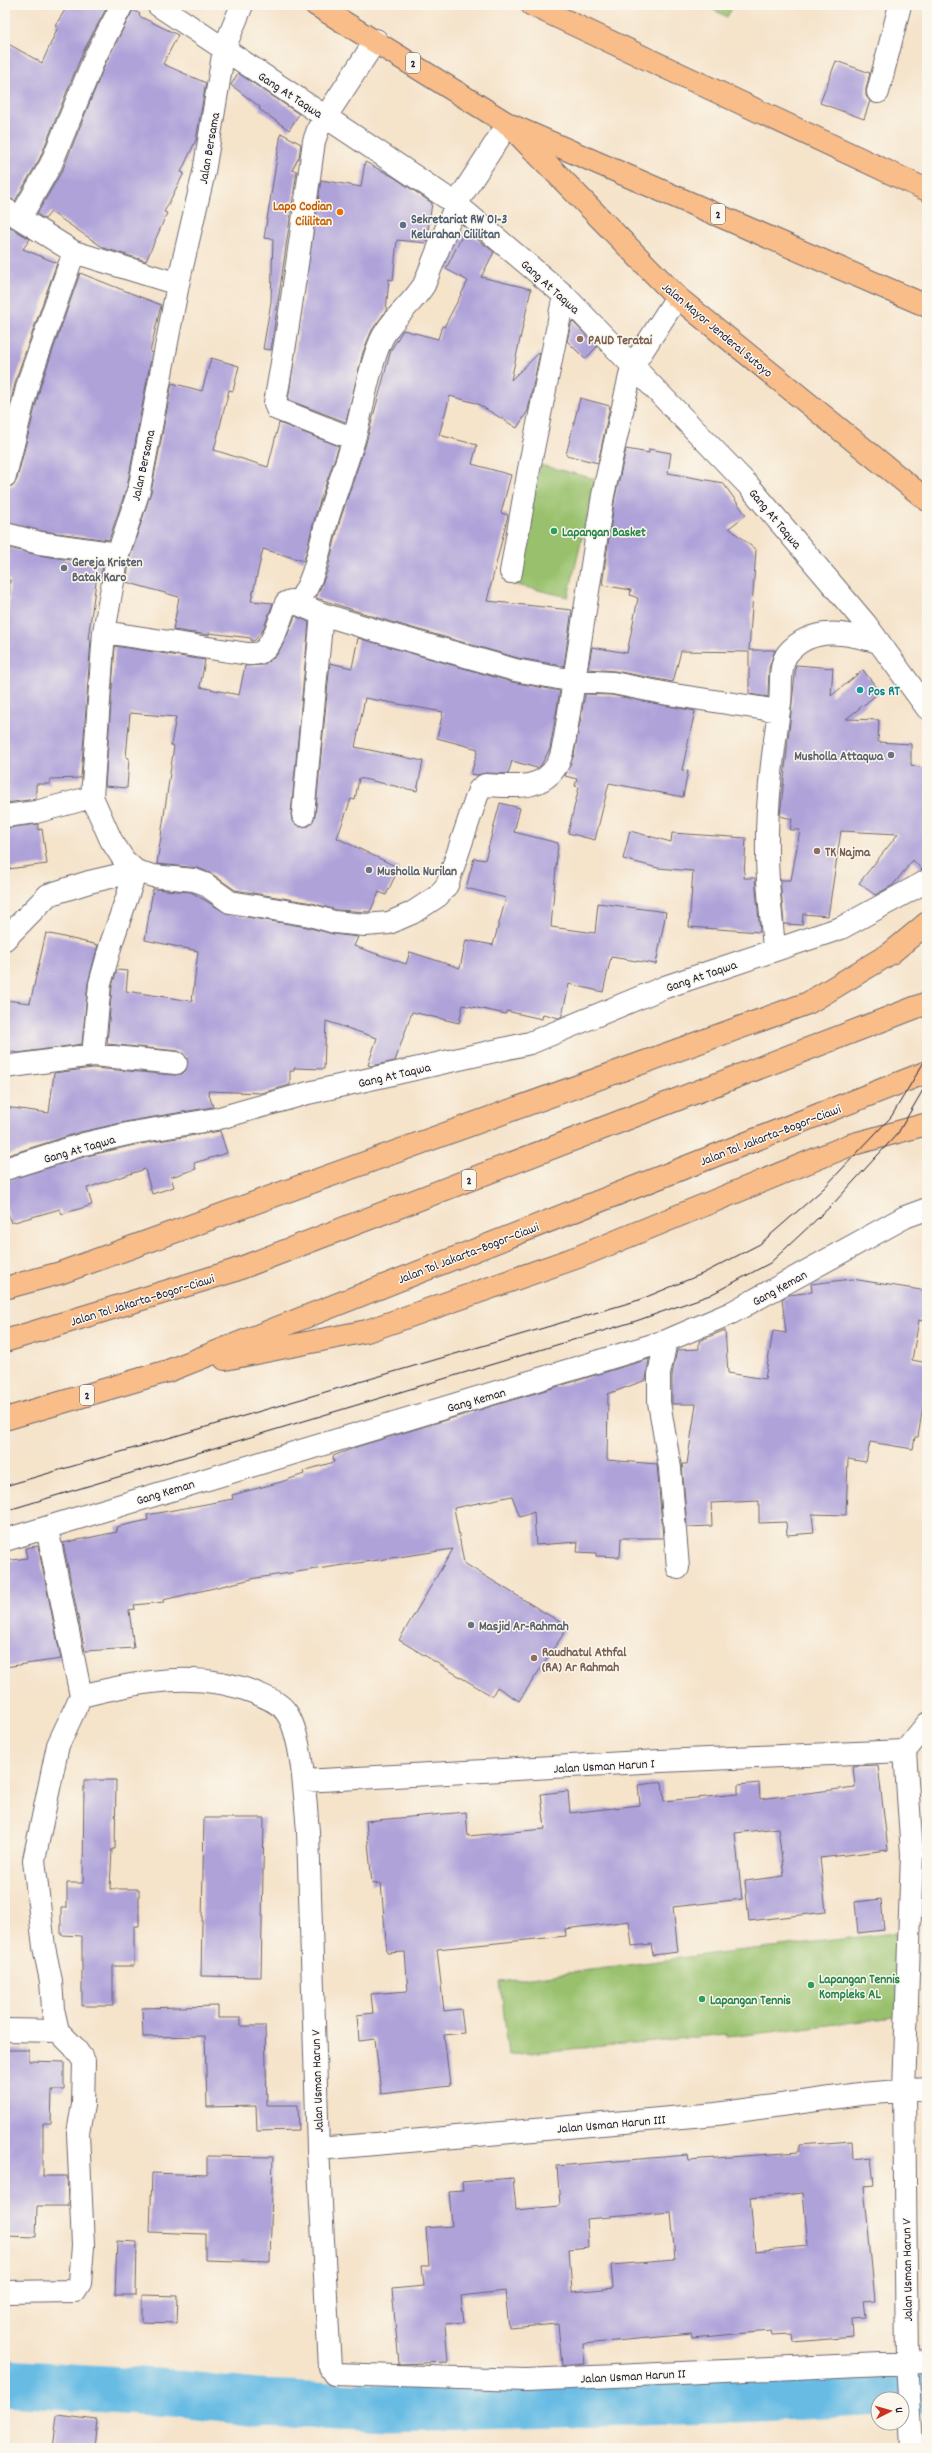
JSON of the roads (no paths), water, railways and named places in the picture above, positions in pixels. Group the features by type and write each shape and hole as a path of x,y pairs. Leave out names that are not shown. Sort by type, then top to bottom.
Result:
{"highway":[{"name":"Jalan Mayor Jenderal Sutoyo","path":"316,5 376,40 508,124 927,306"},
{"path":"532,5 927,190"},
{"name":"Jalan Mayor Jenderal Sutoyo","path":"508,124 677,297 927,500"},
{"path":"5,1288 60,1274 808,1002 891,952 927,923"},
{"name":"Jalan Tol Jakarta–Bogor–Ciawi","path":"5,1341 233,1271 927,1003"},
{"name":"Jalan Tol Jakarta–Bogor–Ciawi","path":"5,1419 168,1370 927,1072"},
{"path":"168,1370 367,1331 578,1257 850,1145 927,1124"}],"street":[{"path":"122,5 95,57 51,164 12,213 74,252 178,284"},
{"name":"Gang At Taqwa","path":"158,5 456,204 564,295 632,367 749,486 866,623 878,642 927,708"},
{"name":"Jalan Bersama","path":"136,871 124,860 111,840 92,797 104,632 118,554 139,490 178,284 204,172 224,49 242,5"},
{"path":"878,92 900,5"},
{"path":"354,439 305,419 283,413 276,409 275,403 290,320 296,263 314,141 319,127 376,40"},
{"path":"298,604 306,593 316,564 325,528 354,439 378,346 386,329 417,296 424,285 456,204 508,124"},
{"path":"5,476 29,380 74,252"},
{"path":"511,572 529,470 564,295"},
{"path":"5,939 48,895 89,882 136,871 153,876 194,880 205,884 230,902 310,915 334,922 380,924 412,913 438,896 447,885 478,790 485,785 524,787 541,780 557,765 565,738 603,495 632,367 677,297"},
{"path":"5,534 40,543 118,554"},
{"path":"104,632 248,654 258,654 265,650 280,622 286,602 291,601 322,614 462,657 515,670 574,681 613,683 668,694 779,711"},
{"path":"303,815 322,614"},
{"path":"774,950 767,848 771,754 779,711 784,660 795,647 807,640 828,632 849,633 878,642"},
{"path":"5,816 36,812 92,797"},
{"path":"93,1055 100,984 111,944 136,871"},
{"name":"Gang At Taqwa","path":"5,1169 84,1144 132,1133 216,1119 308,1093 530,1043 665,987 841,928 927,881"},
{"path":"5,1067 93,1055 176,1063"},
{"name":"Gang Keman","path":"5,1540 666,1341 731,1313 905,1217 927,1209"},
{"path":"666,1341 659,1374 660,1402 670,1468 678,1568"},
{"path":"5,2292 75,2291 80,2283 83,2246 78,2132 83,2105 84,2061 74,2047 58,2031 53,2009 51,1981 44,1947 34,1860 58,1745 81,1696 47,1528"},
{"name":"Jalan Usman Harun V","path":"81,1696 123,1686 161,1681 210,1680 242,1688 273,1700 287,1713 295,1736 304,1781 308,1831 318,2149 330,2368 334,2374 338,2376"},
{"path":"905,1751 927,1724"},
{"name":"Jalan Usman Harun V","path":"905,1751 919,1854 904,2091 914,2366 910,2410 912,2448"},
{"name":"Jalan Usman Harun I","path":"304,1781 660,1761 905,1751"},
{"path":"5,2030 58,2031"},
{"name":"Jalan Usman Harun III","path":"318,2149 716,2114 860,2094 927,2088"},
{"name":"Jalan Usman Harun II","path":"338,2376 526,2380 914,2366"}],"waterway":[{"path":"5,2383 172,2393 257,2403 391,2408 717,2400 927,2390"}],"tram line":[{"path":"5,1486 639,1300 702,1274 760,1244 823,1189 891,1117 927,1057"},
{"path":"5,1511 636,1321 710,1295 770,1263 833,1204 898,1133 927,1083"}],"place":[{"name":"Lapo Codian Cililitan","path":"340,212"},
{"name":"Sekretariat RW 01-3 Kelurahan Cililitan","path":"403,225"},
{"name":"PAUD Teratai","path":"580,339"},
{"name":"Lapangan Basket","path":"554,531"},
{"name":"Gereja Kristen Batak Karo","path":"64,568"},
{"name":"Pos RT","path":"860,690"},
{"name":"Musholla Attaqwa","path":"891,755"},
{"name":"TK Najma","path":"817,851"},
{"name":"Musholla Nurilan","path":"369,870"},
{"name":"Masjid Ar-Rahmah","path":"471,1625"},
{"name":"Raudhatul Athfal (RA) Ar Rahmah","path":"534,1658"},
{"name":"Lapangan Tennis Kompleks AL","path":"811,1985"},
{"name":"Lapangan Tennis","path":"702,1999"}]}
